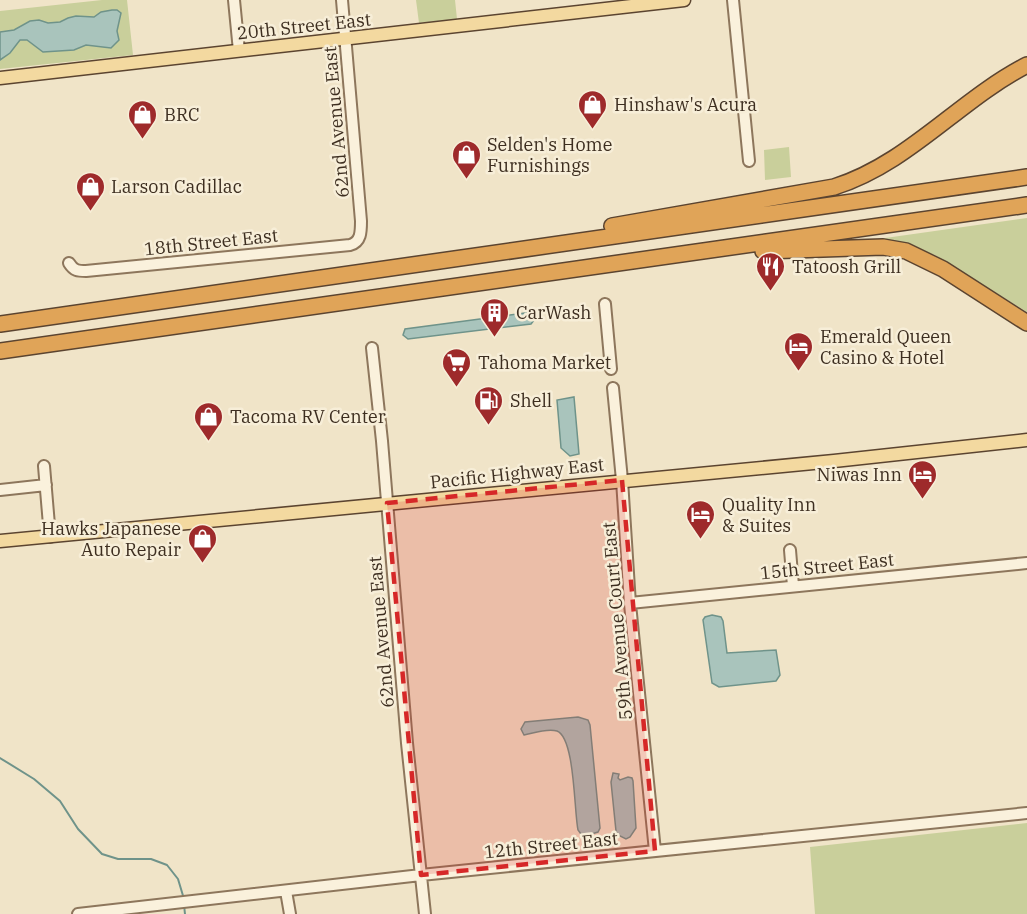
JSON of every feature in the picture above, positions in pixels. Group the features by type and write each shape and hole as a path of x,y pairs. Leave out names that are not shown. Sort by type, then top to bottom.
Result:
{"highway":[{"path":"531,247 585,231 834,188 848,183 897,157 1027,65"},
{"path":"0,324 1027,177"},
{"path":"0,351 1027,205"},
{"path":"616,262 768,250 894,247 906,250 943,269 1027,322"}],"main road":[{"name":"20th Street East","path":"0,78 684,0"},
{"name":"Pacific Highway East","path":"4,539 50,537 834,461 1027,440"}],"street":[{"path":"234,0 239,51"},
{"name":"62nd Avenue East","path":"342,0 361,222 358,240"},
{"path":"733,0 749,161"},
{"name":"18th Street East","path":"69,263 78,271 86,271 350,244 358,240"},
{"path":"606,304 611,369"},
{"name":"62nd Avenue East","path":"372,348 425,914"},
{"name":"59th Avenue Court East","path":"613,388 630,603 656,851"},
{"path":"44,466 50,537"},
{"path":"0,490 46,485"},
{"path":"790,550 793,586"},
{"name":"15th Street East","path":"630,603 1027,563"},
{"name":"12th Street East","path":"78,914 421,875 1027,813"},
{"path":"286,891 290,914"}],"highlighted area":[{"path":"622,480 655,851 421,875 387,503"}],"green space":[{"path":"102,0 127,0 133,55 0,69 0,11"},
{"path":"416,0 455,0 457,19 419,23"},
{"path":"789,147 791,177 765,180 764,150"},
{"path":"1027,218 1027,312 935,255 909,246 871,240"},
{"path":"1027,823 1027,914 815,914 810,847"}],"water":[{"path":"112,10 121,13 117,31 119,40 111,48 86,45 74,50 43,52 27,40 20,40 10,53 0,60 0,32 14,30 30,21 60,22 76,16 94,17 101,12"},
{"path":"532,312 535,319 531,324 408,339 403,335 405,329"},
{"path":"574,397 579,454 570,456 561,448 557,400"},
{"path":"712,615 721,617 723,621 727,653 776,650 780,675 776,681 719,687 712,683 703,620"},
{"path":"578,717 588,720 590,725 600,828 598,832 588,835 581,834 578,830 573,776 563,736 553,730 524,735 521,729 525,722"},
{"path":"613,773 619,774 620,780 628,777 633,781 636,828 626,839 618,835 616,831 611,782"}],"waterway":[{"path":"0,758 34,779 60,801 78,829 102,854 118,859 151,859 167,865 178,879 184,899"},
{"path":"184,905 185,914"}],"place":[{"name":"Hinshaw's Acura","path":"593,130"},
{"name":"BRC","path":"143,140"},
{"name":"Selden's Home Furnishings","path":"466,180"},
{"name":"Larson Cadillac","path":"90,212"},
{"name":"Tatoosh Grill","path":"771,292"},
{"name":"CarWash","path":"495,338"},
{"name":"Emerald Queen Casino & Hotel","path":"799,372"},
{"name":"Tahoma Market","path":"457,388"},
{"name":"Shell","path":"489,426"},
{"name":"Tacoma RV Center","path":"209,442"},
{"name":"Niwas Inn","path":"923,500"},
{"name":"Quality Inn & Suites","path":"701,540"},
{"name":"Hawks Japanese Auto Repair","path":"202,564"}]}
